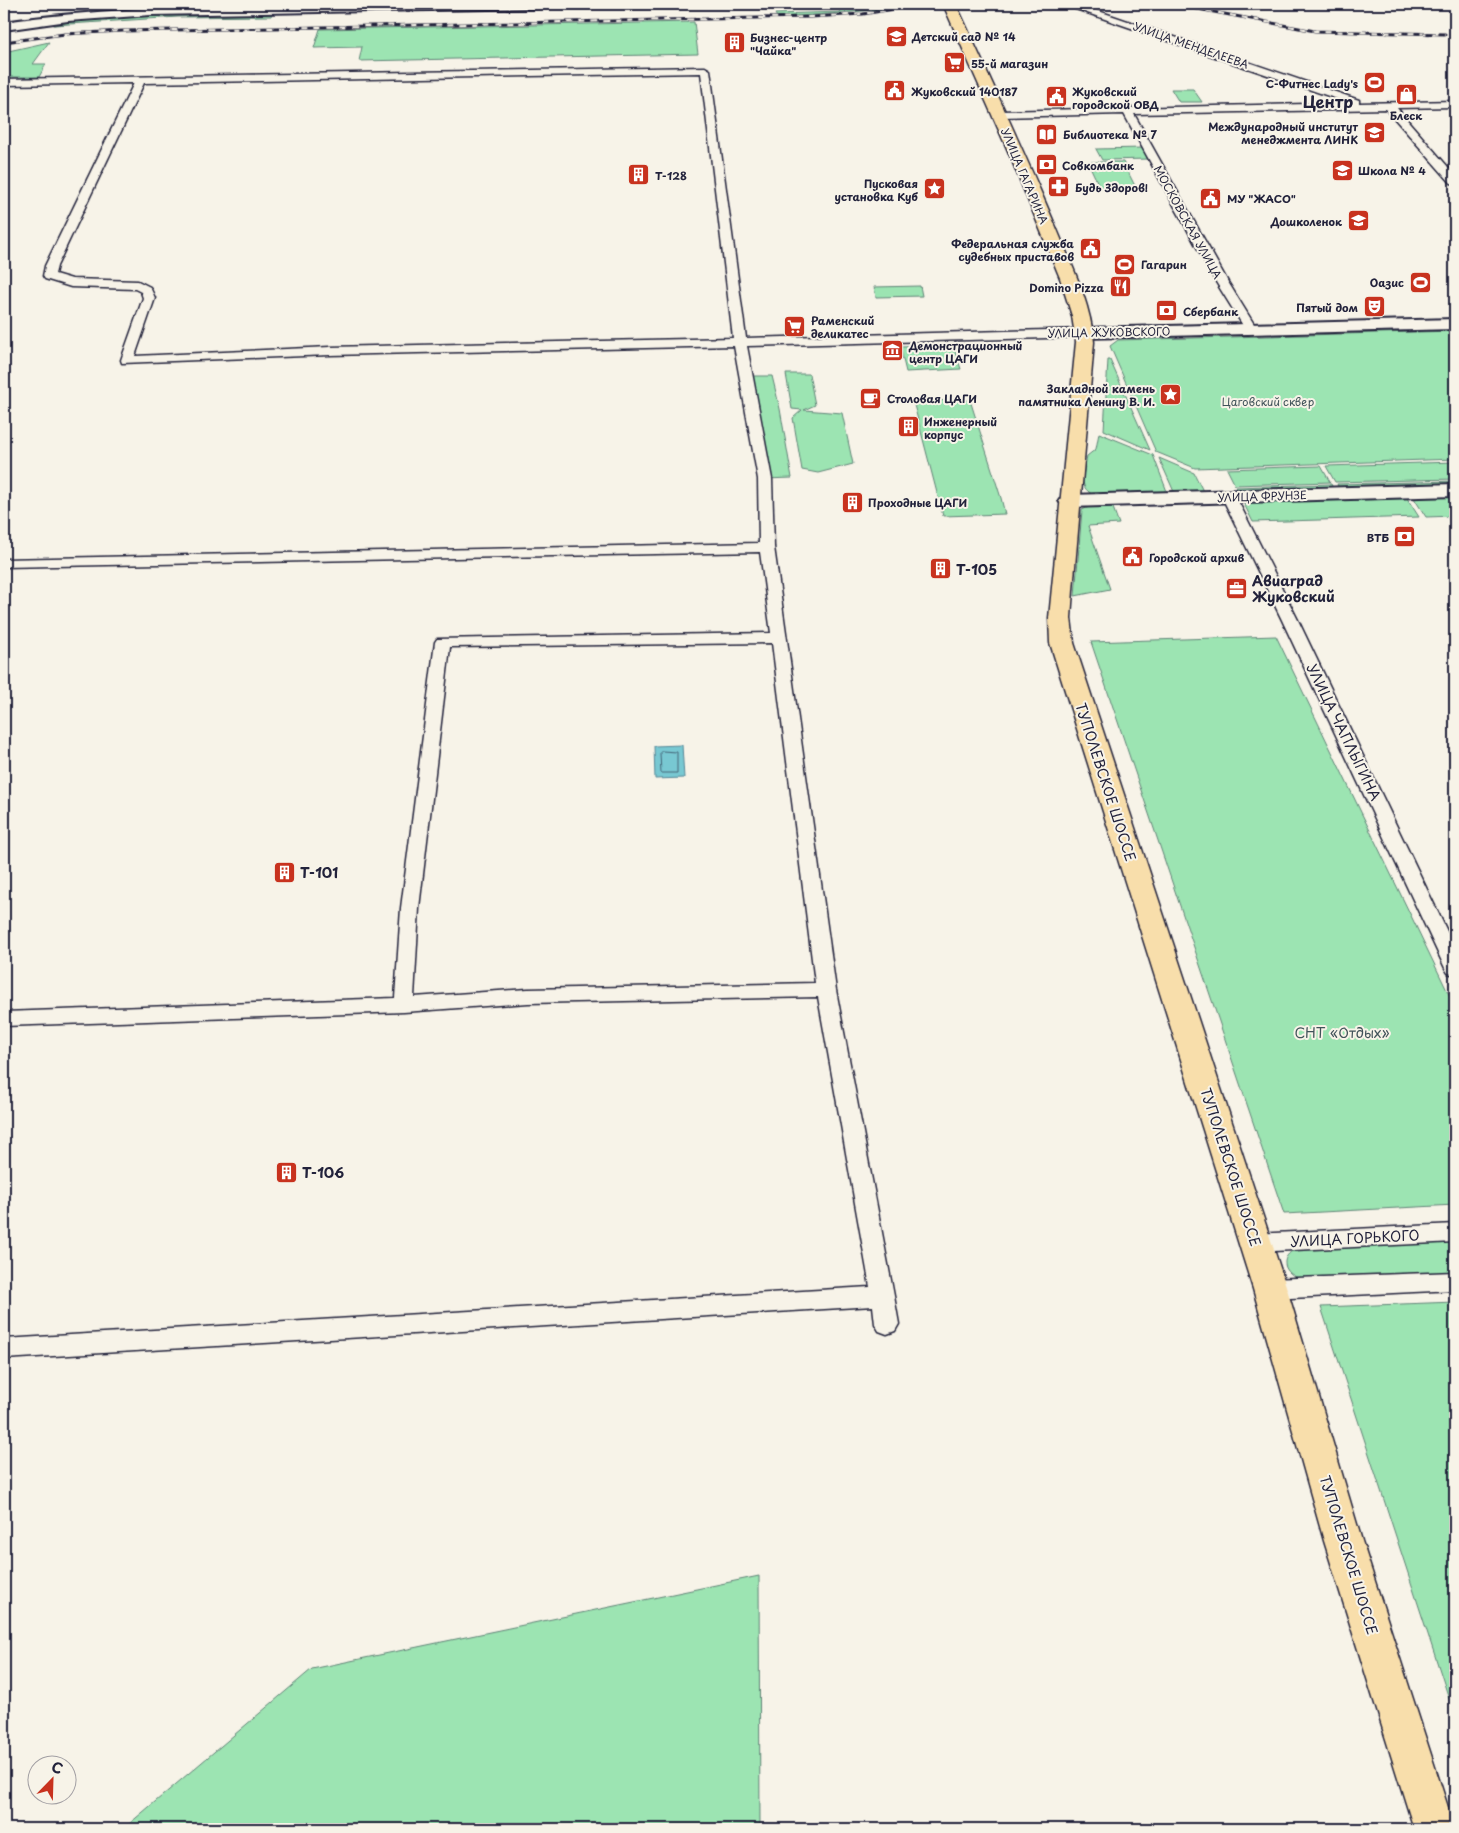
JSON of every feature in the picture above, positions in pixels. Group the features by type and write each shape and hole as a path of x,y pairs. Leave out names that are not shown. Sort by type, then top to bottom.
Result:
{"main road":[{"path":"4,26 68,17 151,11 538,4"},
{"name":"УЛИЦА ГАГАРИНА","path":"949,4 999,114 1066,274 1084,325 1085,333 1069,501"},
{"name":"УЛИЦА ЖУКОВСКОГО","path":"1085,333 1455,324"},
{"name":"УЛИЦА ФРУНЗЕ","path":"1069,501 1455,490"},
{"name":"ТУПОЛЕВСКОЕ ШОССЕ","path":"1069,501 1061,608 1062,643 1270,1289 1343,1541 1435,1829"}],"street":[{"name":"УЛИЦА МЕНДЕЛЕЕВА","path":"1070,4 1345,98 1370,105 1389,106"},
{"path":"4,82 705,70 740,342 765,479 767,547 826,990 887,1324"},
{"path":"142,80 51,266 49,276 70,283 138,284 146,290 149,298 127,360 330,351 763,342"},
{"path":"999,114 1455,104"},
{"path":"1389,106 1455,181"},
{"name":"МОСКОВСКАЯ УЛИЦА","path":"1128,112 1222,282 1251,329"},
{"name":"УЛИЦА ЖУКОВСКОГО","path":"763,342 1085,333"},
{"name":"УЛИЦА ЧАПЛЫГИНА","path":"1228,497 1294,629 1455,968"},
{"path":"4,563 767,547"},
{"path":"404,1005 410,908 443,642 778,638"},
{"path":"4,1019 404,1005 528,996 826,990"},
{"name":"УЛИЦА ГОРЬКОГО","path":"1255,1243 1455,1233"},
{"path":"1270,1289 1455,1281"},
{"path":"4,1349 883,1296"}],"green space":[{"path":"838,4 911,4 827,14 777,17 775,14 840,12"},
{"path":"274,9 271,16 178,17 54,25 93,17"},
{"path":"694,22 698,54 359,61 362,47 314,48 320,29"},
{"path":"49,42 33,64 46,64 39,77 4,77 4,52"},
{"path":"1171,89 1193,89 1202,102 1179,102"},
{"path":"1143,148 1149,159 1102,160 1096,149"},
{"path":"1088,162 1123,162 1136,188 1100,188"},
{"path":"920,286 922,296 876,297 874,287"},
{"name":"Цаговский сквер","path":"1455,331 1455,459 1195,468 1156,452 1110,346 1118,340"},
{"path":"953,346 961,369 906,372 900,347"},
{"path":"1108,360 1110,360 1150,450 1104,430"},
{"path":"786,374 809,374 815,405 804,410 842,413 853,464 818,473 802,470 793,418 802,410 792,409"},
{"path":"746,376 772,376 780,409 792,478 765,479"},
{"path":"970,400 1005,514 943,516 913,401"},
{"path":"1099,433 1153,455 1168,494 1097,496 1090,493 1084,485 1083,475 1087,456 1096,449"},
{"path":"1159,458 1194,473 1204,493 1175,494"},
{"path":"1455,462 1455,479 1335,482 1326,466"},
{"path":"1321,466 1330,482 1235,485 1227,469"},
{"path":"1455,481 1455,486 1340,490 1337,484"},
{"path":"1331,484 1334,490 1239,492 1236,487"},
{"path":"1455,493 1455,516 1426,517 1412,495"},
{"path":"1405,495 1419,517 1253,522 1242,500"},
{"path":"1112,505 1119,524 1088,526 1110,589 1075,596 1082,510 1091,506"},
{"name":"СНТ «Отдых»","path":"1276,636 1455,1007 1455,1205 1284,1214 1091,642"},
{"path":"1455,1238 1455,1274 1311,1281 1296,1277 1285,1266 1286,1258 1298,1248"},
{"path":"1455,1302 1455,1717 1321,1307"},
{"path":"759,1576 760,1829 123,1829 312,1669"}],"water":[{"path":"682,745 684,778 655,779 654,746"}],"railway":[{"path":"4,42 65,34 123,31 811,17 863,14 925,4"},
{"path":"1171,4 1315,31 1445,34"}],"place":[{"name":"Детский сад № 14","path":"896,36"},
{"name":"Бизнес-центр \"Чайка\"","path":"734,43"},
{"name":"55-й магазин","path":"955,63"},
{"name":"С-Фитнес Lady's","path":"1374,83"},
{"name":"Жуковский 140187","path":"895,91"},
{"name":"Блеск","path":"1406,94"},
{"name":"Жуковский городской ОВД","path":"1056,97"},
{"name":"Международный институт менеджмента ЛИНК","path":"1374,132"},
{"name":"Библиотека № 7","path":"1047,134"},
{"name":"Совкомбанк","path":"1046,165"},
{"name":"Школа № 4","path":"1342,170"},
{"name":"Т-128","path":"639,175"},
{"name":"Будь Здоров!","path":"1059,187"},
{"name":"Пусковая установка Куб","path":"934,189"},
{"name":"МУ \"ЖАСО\"","path":"1211,198"},
{"name":"Дошколенок","path":"1358,221"},
{"name":"Федеральная служба судебных приставов","path":"1090,249"},
{"name":"Гагарин","path":"1125,264"},
{"name":"Оазис","path":"1420,282"},
{"name":"Domino Pizza","path":"1120,287"},
{"name":"Пятый дом","path":"1374,307"},
{"name":"Сбербанк","path":"1167,311"},
{"name":"Раменский деликатес","path":"795,326"},
{"name":"Демонстрационный центр ЦАГИ","path":"893,351"},
{"name":"Закладной камень памятника Ленину В. И.","path":"1171,394"},
{"name":"Столовая ЦАГИ","path":"871,398"},
{"name":"Инженерный корпус","path":"908,427"},
{"name":"Проходные ЦАГИ","path":"852,502"},
{"name":"ВТБ","path":"1405,537"},
{"name":"Городской архив","path":"1133,557"},
{"name":"Т-105","path":"940,569"},
{"name":"Авиаград Жуковский","path":"1236,588"},
{"name":"Т-101","path":"284,872"},
{"name":"Т-106","path":"286,1172"}],"district":[{"name":"Центр","path":"1328,101"}]}
